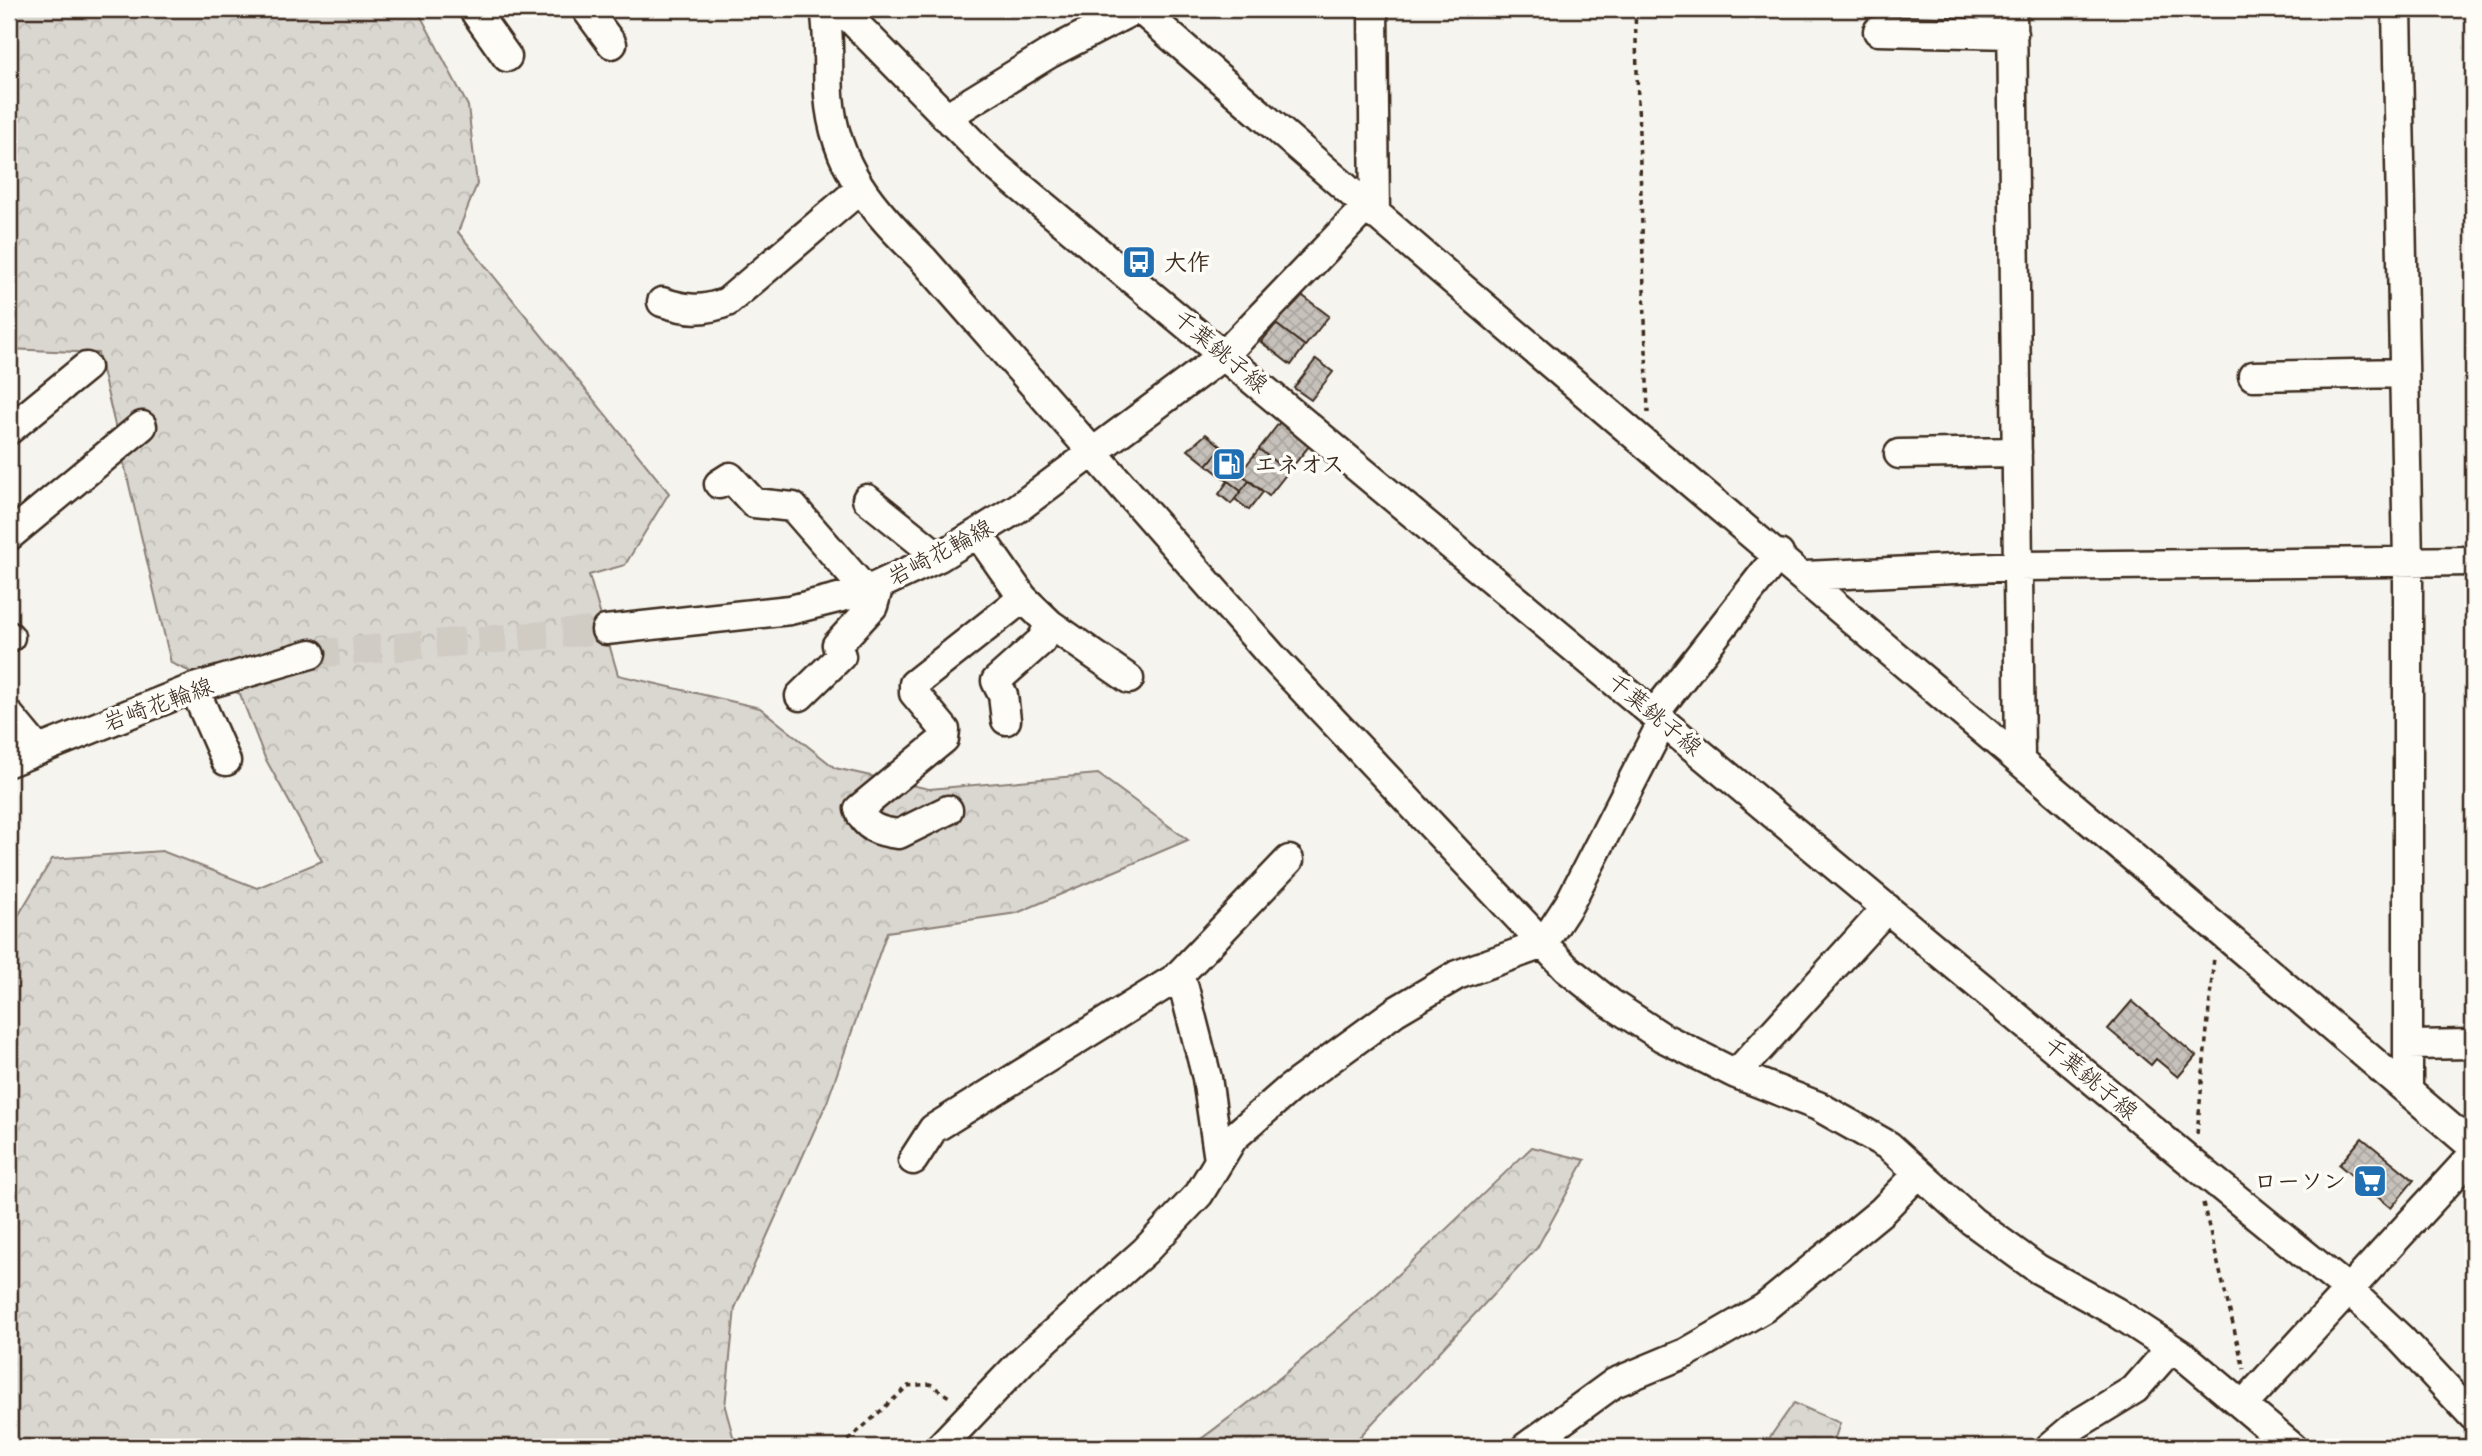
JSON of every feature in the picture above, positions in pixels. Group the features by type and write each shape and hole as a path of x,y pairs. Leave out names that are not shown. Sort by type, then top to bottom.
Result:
{"street":[{"path":"586,9 612,44"},
{"path":"825,9 829,98 841,153 874,211 923,259 1270,654 1566,968 1610,1003 1662,1037 1736,1074 1818,1106 1889,1146 1972,1221 2038,1269 2116,1312 2171,1348 2292,1447"},
{"name":"千葉銚子線","path":"841,9 990,162 1225,354 2195,1165 2350,1291 2401,1339 2473,1416"},
{"path":"946,117 1050,53 1138,9 1371,211 2021,759 2473,1147"},
{"path":"1371,211 1373,9"},
{"path":"2397,9 2408,562 2409,1091"},
{"path":"483,12 507,57"},
{"path":"1878,31 2012,21 2021,759"},
{"path":"662,302 692,311 709,309 727,302 861,188"},
{"name":"岩崎花輪線","path":"606,630 790,610 872,588 939,557 978,534 1225,354 1371,211"},
{"path":"9,430 86,367"},
{"path":"2253,376 2404,373"},
{"path":"9,536 142,426"},
{"path":"1899,454 2017,452"},
{"path":"719,484 730,477 754,503 793,506 872,588 873,606 837,645 841,656 800,696"},
{"path":"867,499 939,557"},
{"path":"978,534 1023,598 1050,624 1129,679"},
{"path":"940,1447 1022,1360 1145,1251 1199,1194 1233,1138 1289,1089 1396,1011 1457,975 1543,943 1569,904 1659,717 1779,554"},
{"path":"1805,576 2018,566 2473,561"},
{"path":"948,810 899,834 872,828 863,820 859,808 944,739 944,730 914,693 914,684 1023,598"},
{"path":"1006,720 1003,695 996,681 1041,641 1050,624"},
{"name":"岩崎花輪線","path":"9,762 194,688 311,654"},
{"path":"194,688 226,761"},
{"path":"9,715 38,750"},
{"path":"912,1160 933,1129 1177,978 1289,860"},
{"path":"1736,1074 1887,908"},
{"path":"1177,978 1184,988 1207,1078 1219,1160"},
{"path":"2408,1045 2473,1044"},
{"path":"2243,1405 2473,1155"},
{"path":"1526,1447 1614,1383 1686,1353 1764,1308 1882,1211 1919,1173"},
{"path":"2050,1447 2076,1425 2135,1389 2171,1348"}],"path":[{"path":"1635,9 1648,443"},
{"path":"2217,927 2195,1165 2246,1377 2243,1405"},
{"path":"841,1447 908,1386 930,1384 971,1412"}],"green space":[{"path":"9,9 417,9 468,106 477,184 458,232 669,493 625,565 589,575 618,675 760,708 835,768 929,789 1098,774 1188,840 1017,913 887,932 827,1102 735,1308 725,1407 736,1447 307,1447 302,1437 260,1447 9,1447 9,931 52,859 162,851 257,888 322,861 265,758 240,694 171,663 98,353 9,349"},
{"path":"1532,1147 1585,1160 1537,1248 1350,1447 1190,1447 1324,1341"},
{"path":"1794,1403 1840,1423 1832,1447 1763,1447"}],"building":[{"path":"1299,293 1329,316 1305,346 1276,324"},
{"path":"1276,324 1305,346 1291,365 1261,342"},
{"path":"1316,359 1333,372 1311,400 1294,388"},
{"path":"1280,422 1310,445 1288,472 1259,449"},
{"path":"1206,434 1222,447 1207,465 1188,450"},
{"path":"1222,447 1246,465 1240,473 1249,481 1241,491 1207,465"},
{"path":"1259,449 1288,472 1269,496 1240,473"},
{"path":"1228,481 1241,491 1231,504 1219,494"},
{"path":"1249,481 1263,492 1249,510 1235,499"},
{"path":"2132,1001 2196,1056 2178,1077 2156,1059 2151,1065 2108,1029"},
{"path":"2362,1138 2414,1180 2391,1208 2339,1165"}],"tunnel":[{"path":"311,654 606,630"}],"place":[{"name":"大作","path":"1139,262"},
{"name":"エネオス","path":"1229,464"},
{"name":"ローソン","path":"2370,1181"}]}
